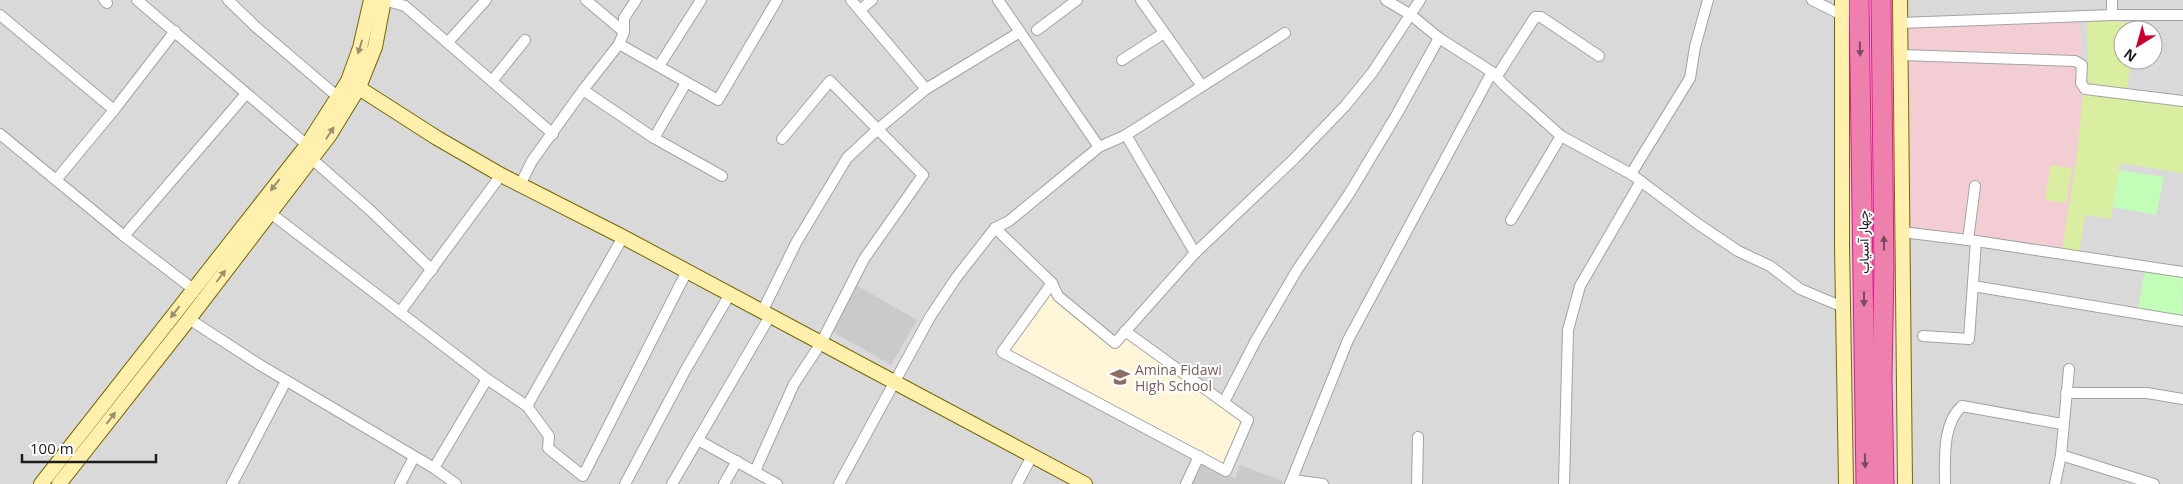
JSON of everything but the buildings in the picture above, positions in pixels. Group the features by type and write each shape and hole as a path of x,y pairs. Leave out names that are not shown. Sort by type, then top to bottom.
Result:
{"highway":[{"name":"چهار آسیاب","path":"1859,0 1874,379 1884,484"},
{"name":"چهار آسیاب","path":"1866,484 1884,264 1881,0"}],"street":[{"path":"138,0 307,145"},
{"path":"228,0 256,27 338,97"},
{"path":"41,484 307,145 338,97 353,84 371,0"},
{"path":"59,484 189,320 328,136 353,84 375,47 384,0 405,6 553,134"},
{"path":"448,42 486,0"},
{"path":"586,0 624,32"},
{"path":"520,185 532,161 619,44 624,32 624,18 636,0"},
{"path":"659,66 701,0"},
{"path":"619,44 718,100 776,0"},
{"path":"851,0 926,89"},
{"path":"860,10 872,0"},
{"path":"998,0 1099,147"},
{"path":"1037,30 1077,0"},
{"path":"1141,0 1202,86"},
{"path":"1386,0 1494,74 1562,136 1631,174 1730,246 1770,266 1800,289 1843,307"},
{"path":"995,228 1052,283 1058,296 1114,343 1195,253 1295,158 1345,106 1372,73 1420,0"},
{"path":"1631,174 1690,78 1695,47 1708,0"},
{"path":"1812,0 1839,9 1846,484"},
{"path":"1900,0 1905,484"},
{"path":"2112,0 2112,15"},
{"path":"0,15 114,110"},
{"path":"1900,23 2112,15 2183,15"},
{"path":"1323,484 1291,482 1348,340 1494,74 1535,17 1541,17 1599,56"},
{"path":"56,180 114,110 175,31"},
{"path":"672,484 766,314 796,243 847,158 926,89 1020,32"},
{"path":"1122,60 1164,33"},
{"path":"839,484 930,317 956,278 995,228 1009,221 1099,147 1126,135 1284,34"},
{"path":"1224,402 1260,332 1297,270 1354,186 1439,38"},
{"path":"492,81 525,40"},
{"path":"1900,55 2075,61 2082,65 2081,83 2085,89 2183,101"},
{"path":"754,471 794,384 821,343 864,259 923,175 830,81 782,139"},
{"path":"654,138 686,83"},
{"path":"353,84 437,138 501,176 623,237 1085,484"},
{"path":"583,90 654,138 722,176"},
{"path":"124,236 246,94"},
{"path":"0,134 193,290"},
{"path":"1126,135 1195,253"},
{"path":"1511,220 1562,136"},
{"path":"312,159 371,211 432,270"},
{"path":"400,312 501,176"},
{"path":"1564,484 1568,330 1580,286 1641,181"},
{"path":"1923,336 1969,339 1973,286 1972,240 1975,186"},
{"path":"269,212 488,379 527,406 549,436 548,448 582,476 687,271"},
{"path":"1902,232 1972,240 2183,272"},
{"path":"527,406 623,237"},
{"path":"1052,283 1002,352 1226,471 1248,420 1125,331"},
{"path":"1973,286 2183,321"},
{"path":"625,484 686,369 730,294"},
{"path":"189,320 286,381 434,468 456,484"},
{"path":"2055,484 2069,369"},
{"path":"434,468 488,379"},
{"path":"232,484 286,381"},
{"path":"2066,394 2147,393 2183,399"},
{"path":"1945,484 1948,429 1956,412 1962,406 2062,424"},
{"path":"1417,484 1418,436"},
{"path":"698,440 777,484"},
{"path":"2060,455 2154,484"},
{"path":"1017,484 1032,456"},
{"path":"1186,484 1199,456"},
{"path":"400,484 414,457"},
{"path":"724,484 736,461"}],"shaded area":[{"path":"0,0 2183,0 2183,484 0,484"},
{"path":"2080,17 2083,93 2077,155 2062,252 1873,224 1873,136 1868,21"},
{"path":"854,284 917,320 891,365 828,329"},
{"name":"Amina Fidawi High School","path":"1049,293 1115,346 1127,333 1244,421 1222,464 1005,351"},
{"path":"1202,461 1235,478 1240,465 1283,481 1282,484 1191,484"}],"green space":[{"path":"2087,20 2113,22 2113,70 2130,70 2127,90 2088,83"},
{"path":"2083,93 2183,106 2183,173 2120,163 2111,219 2085,215 2079,254 2062,252 2077,155"},
{"path":"2051,165 2072,168 2066,203 2045,200"},
{"path":"2119,170 2164,177 2156,215 2113,207"},
{"path":"2145,270 2183,277 2182,317 2138,309"}],"place":[{"name":"Amina Fidawi High School","path":"1120,377"}]}
